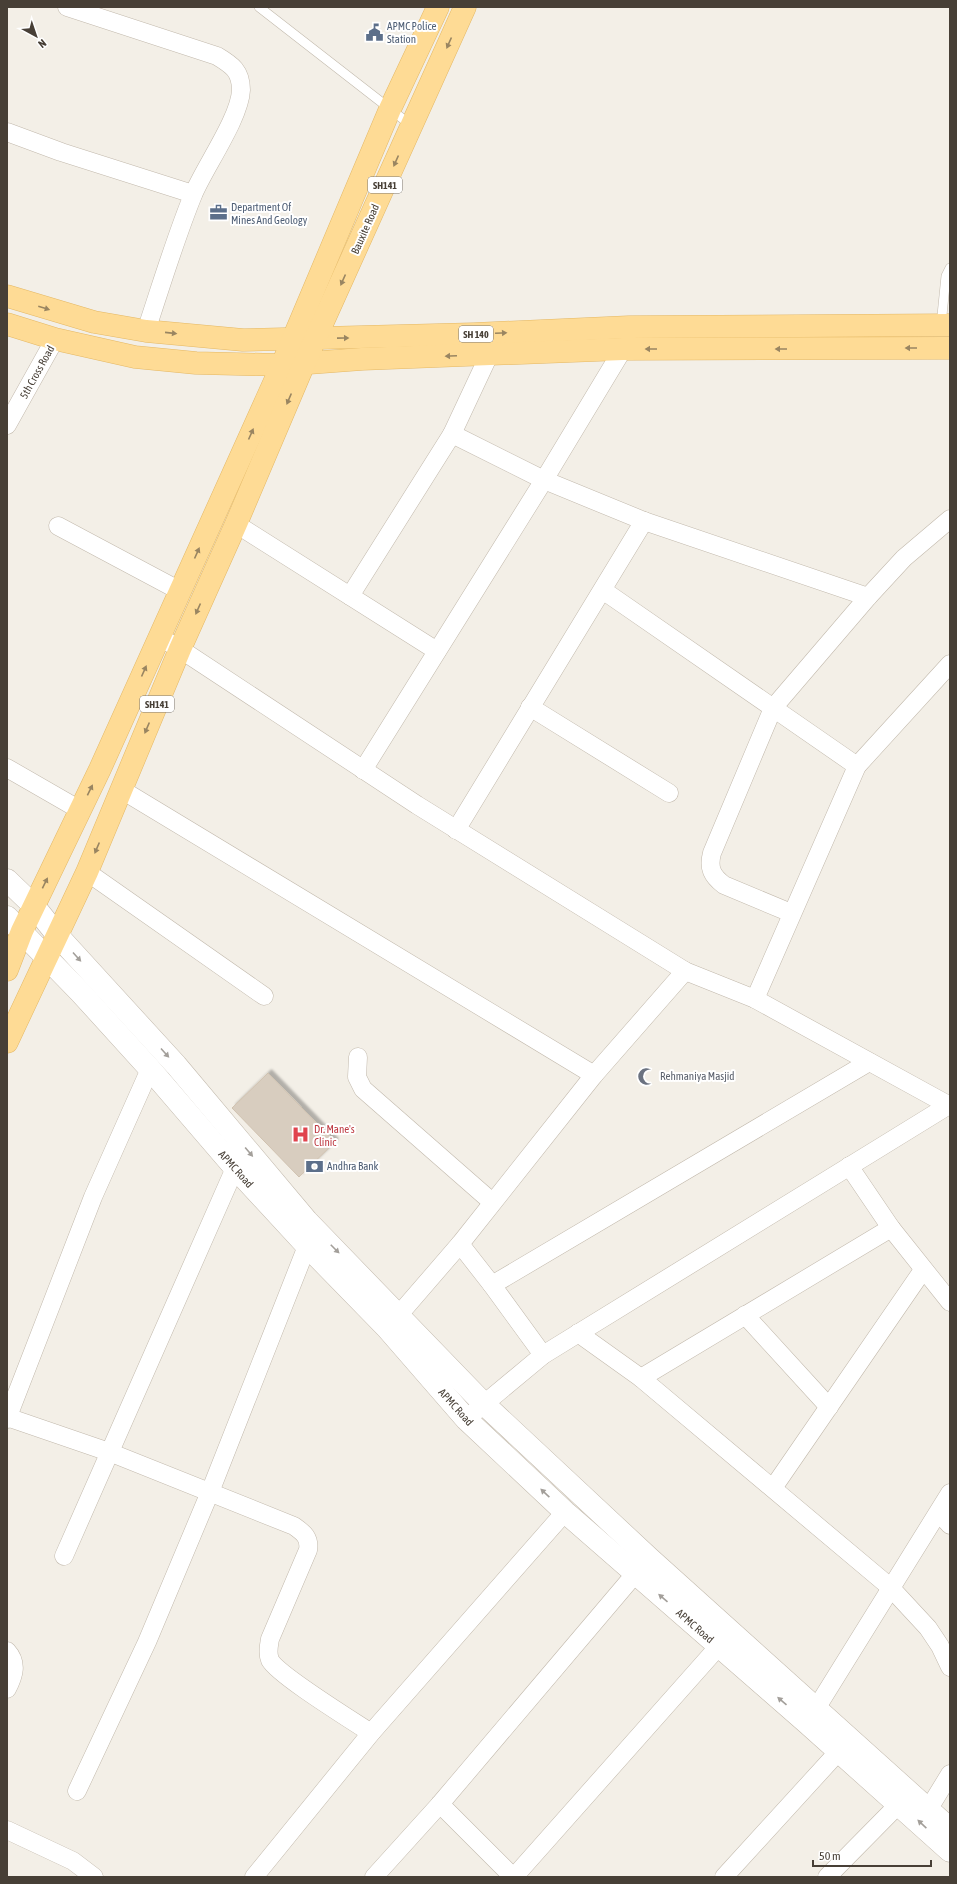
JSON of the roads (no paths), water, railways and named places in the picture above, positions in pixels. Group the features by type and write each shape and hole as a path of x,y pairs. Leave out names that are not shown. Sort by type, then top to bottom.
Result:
{"main road":[{"path":"7,970 14,924 34,906 80,810 282,365 390,109 438,7"},
{"name":"Bauxite Road","path":"304,364 465,7"},
{"name":"SH 140","path":"7,296 94,322 146,331 243,340 292,340 316,338 474,334 629,327 945,325"},
{"name":"SH 140","path":"7,324 55,339 135,357 196,362 282,365 362,359 623,349 950,348"},
{"name":"SH141","path":"7,1042 87,872 180,649 236,524 304,364"}],"street":[{"path":"67,7 217,56 230,64 240,76 241,92 235,113 193,194 146,331"},
{"path":"7,132 61,152 193,194"},
{"name":"5th Cross Road","path":"7,425 55,339"},
{"path":"363,770 544,480 623,349"},
{"path":"350,596 452,434 489,355"},
{"path":"452,434 544,480 644,521 868,597"},
{"path":"791,913 724,885 712,874 709,863 773,708 868,597 904,558 950,519"},
{"path":"456,830 530,707 604,591 644,521"},
{"path":"236,524 437,651"},
{"path":"58,526 180,592"},
{"path":"604,591 857,766"},
{"path":"159,637 180,649 456,830 685,971 755,999 949,1106 543,1355 466,1418"},
{"path":"755,999 791,913 857,766 950,664"},
{"path":"530,707 669,793"},
{"path":"7,768 80,810"},
{"path":"122,790 594,1075"},
{"path":"87,872 264,996"},
{"name":"APMC Road","path":"7,880 34,906 58,936 176,1065 393,1321 466,1418 565,1512 719,1646 813,1716 950,1829"},
{"name":"APMC Road","path":"14,924 81,993 150,1069 235,1168 307,1246 393,1321 484,1404 649,1558 813,1716 839,1751 900,1804 950,1851"},
{"path":"393,1321 460,1244 594,1075 685,971"},
{"path":"358,1057 357,1077 363,1089 492,1202"},
{"path":"492,1285 870,1062"},
{"path":"150,1069 93,1197 7,1417 109,1452 294,1526 306,1537 309,1544 308,1550 270,1639 268,1651 270,1660 295,1682 371,1733"},
{"path":"849,1166 891,1228 950,1302"},
{"path":"64,1556 235,1168"},
{"path":"641,1378 891,1228"},
{"path":"460,1244 543,1355"},
{"path":"77,1791 147,1642 210,1492 307,1246"},
{"path":"772,1488 923,1270"},
{"path":"745,1316 829,1407"},
{"path":"578,1333 641,1378 891,1590 928,1628 940,1646 950,1667"},
{"path":"813,1716 891,1590 944,1519 950,1493"},
{"path":"254,1877 371,1733 565,1512"},
{"path":"374,1877 440,1804 635,1574"},
{"path":"440,1804 514,1877 719,1646"},
{"path":"7,1651 13,1660 14,1671 7,1689"},
{"path":"724,1877 839,1751"},
{"path":"928,1810 950,1774"},
{"path":"827,1877 900,1804"},
{"path":"7,1830 73,1861 94,1877"}],"lane":[{"path":"259,7 412,126"},
{"path":"945,325 946,276 950,268"}],"place":[{"name":"APMC Police Station","path":"374,32"},
{"name":"Department Of Mines And Geology","path":"218,213"},
{"name":"Rehmaniya Masjid","path":"647,1076"},
{"name":"Dr. Mane's Clinic","path":"301,1135"},
{"name":"Andhra Bank","path":"314,1166"}]}
